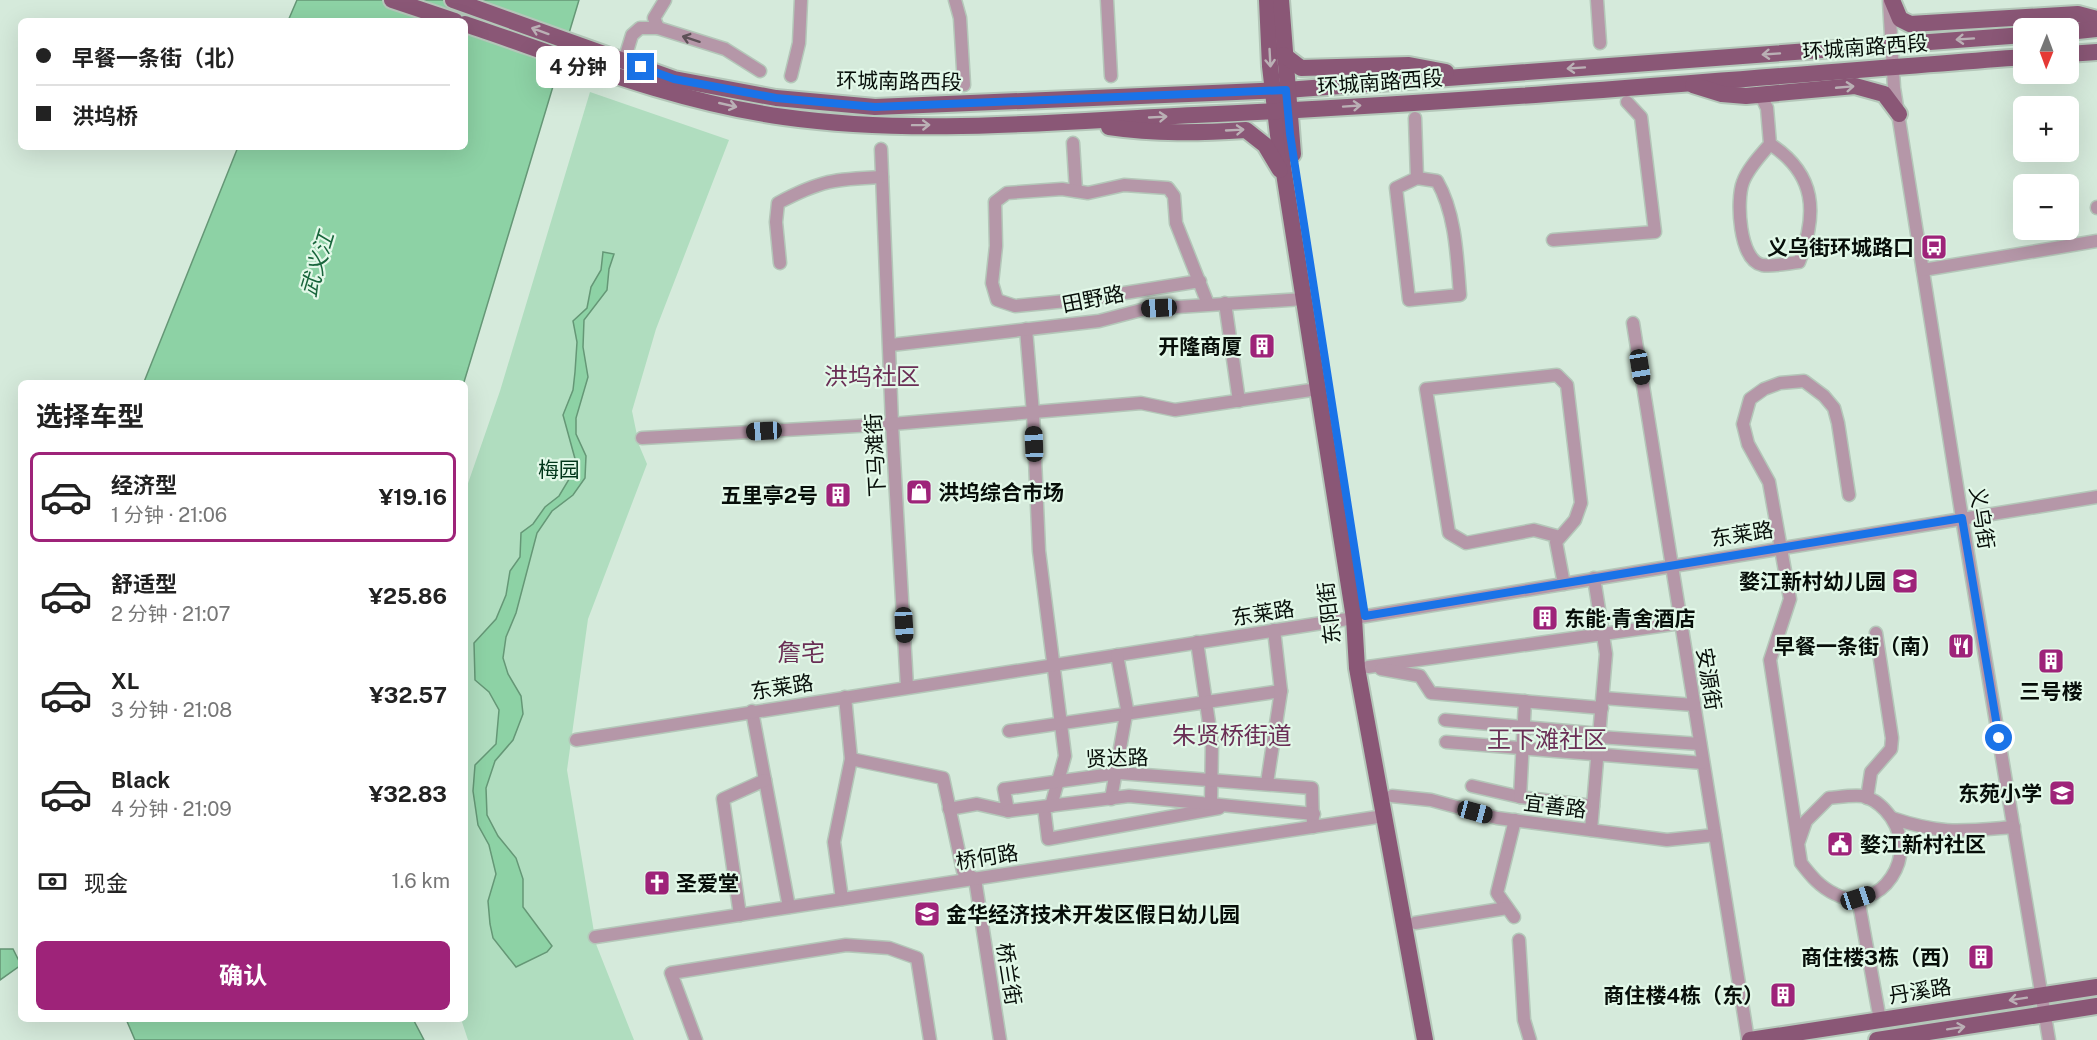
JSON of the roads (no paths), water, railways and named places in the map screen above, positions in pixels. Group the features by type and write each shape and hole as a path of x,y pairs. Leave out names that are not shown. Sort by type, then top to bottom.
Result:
{"main road":[{"path":"392,0 446,18"},
{"path":"453,0 624,61 672,86"},
{"name":"东阳街","path":"1267,0 1368,667 1437,1040"},
{"name":"东阳街","path":"1279,90 1284,55 1281,0"},
{"path":"1890,0 1900,19 1910,24 2078,14 2097,19"},
{"path":"468,25 672,86"},
{"path":"2079,31 2097,29"},
{"name":"环城南路西段","path":"672,86 875,107 1079,101 1279,90 2013,36"},
{"path":"2079,53 2097,52"},
{"path":"1284,55 1301,68 1409,65 1470,76"},
{"name":"环城南路西段","path":"672,86 782,117 872,126 1073,121 1282,111 2013,58"},
{"path":"1684,82 1722,94 1750,96 1855,86 1884,94 1899,114"},
{"name":"东阳街","path":"1282,111 1285,176 1318,389 1360,617 1357,668 1425,1040"},
{"path":"1073,121 1146,132 1182,134 1246,130 1264,146 1285,176"},
{"name":"丹溪路","path":"1749,1040 2097,987"},
{"name":"丹溪路","path":"1878,1040 2097,1006"}],"street":[{"path":"658,28 654,18 665,0"},
{"path":"791,76 799,43 801,0"},
{"path":"955,0 960,18 964,85"},
{"path":"1107,0 1111,76"},
{"path":"1597,0 1600,43"},
{"name":"义乌街","path":"1890,0 1893,67 1899,114 1962,518 2049,1040"},
{"path":"624,61 632,35 640,28 658,28 725,49 760,71"},
{"path":"1750,96 1762,98 1767,108 1770,144 1743,181 1740,195 1744,243 1749,257 1762,265 1799,262 1807,242 1810,222 1808,191 1803,176 1794,162 1770,144"},
{"path":"1553,240 1655,232 1641,117 1627,102"},
{"path":"1415,118 1417,178"},
{"path":"1073,143 1076,191"},
{"name":"下马滩街","path":"881,149 891,345 892,424 907,687"},
{"path":"780,263 776,222 778,203 812,185 837,179 882,177"},
{"path":"1417,178 1437,181 1446,197 1457,258 1460,295 1409,300 1396,188 1417,178"},
{"path":"1200,280 1087,299 1015,306 997,300 992,283 996,246 995,202 1007,193 1062,189 1088,193 1124,185 1168,188 1174,196 1176,223 1200,280 1208,304"},
{"path":"1923,270 2097,241"},
{"name":"田野路","path":"891,345 1099,321 1145,309 1304,298"},
{"path":"1225,303 1239,401"},
{"name":"安源街","path":"1633,323 1749,1040"},
{"path":"1026,329 1033,413 1039,551 1065,756 1058,781 1047,806 1048,839 1235,805"},
{"path":"1560,537 1534,530 1466,543 1449,533 1426,389 1557,375 1567,385 1581,503 1575,520 1556,542 1564,584"},
{"path":"1798,844 1806,821 1829,798 1867,798 1877,801 1900,831 1899,866 1881,888 1858,898 1837,896 1817,883 1801,863 1798,844 1770,660 1790,599 1769,482 1748,444 1743,424 1750,399 1764,388 1780,383 1803,381 1824,396 1834,408 1838,423 1849,495"},
{"path":"642,438 892,424 1141,403 1175,410 1318,389"},
{"name":"东莱路","path":"576,740 1360,617 2097,497"},
{"path":"1591,830 1600,735 1604,635 1594,578"},
{"path":"1368,667 1680,624"},
{"path":"1267,783 1281,691 1274,630"},
{"path":"1867,798 1871,772 1891,749 1892,738 1876,633"},
{"path":"1197,642 1212,743 1211,803"},
{"path":"1111,798 1126,715 1117,655"},
{"path":"1368,667 1420,676 1431,693 1526,701 1694,705"},
{"path":"1009,731 1281,691"},
{"path":"842,899 834,842 851,759 845,697"},
{"path":"1520,797 1526,701"},
{"path":"752,711 789,907"},
{"path":"1444,720 1700,744"},
{"path":"1446,742 1703,763"},
{"path":"851,759 943,778 963,871 975,879"},
{"name":"贤达路","path":"1008,811 1004,789 1114,773 1312,788 1314,820"},
{"path":"740,915 723,799 765,780"},
{"path":"1472,786 1520,797 1593,806"},
{"path":"950,809 977,804 1008,811 1129,796 1235,805 1314,820"},
{"name":"宜善路","path":"1392,796 1431,800 1515,820 1667,840 1715,835"},
{"name":"桥何路","path":"595,937 975,879 1314,820 1384,816"},
{"path":"1892,818 1922,828 1952,832 2014,826"},
{"path":"1415,923 1511,912 1497,893 1515,820"},
{"name":"桥兰街","path":"975,879 999,1040"},
{"path":"1858,898 1880,1020"},
{"path":"1519,940 1524,1020 1530,1040"},
{"path":"696,1040 670,973 846,945 889,948 917,958 930,1040"}],"water":[{"name":"武义江","path":"297,0 579,0 465,380 145,380 237,150 468,150 468,18 289,18"},
{"path":"603,252 614,254 609,269 607,290 584,320 583,347 588,377 576,418 576,434 586,456 585,478 573,495 552,511 537,533 516,613 506,637 503,658 508,674 521,696 523,714 513,740 495,761 486,788 487,815 498,836 516,858 523,879 523,907 552,946 547,952 516,967 493,938 490,924 488,901 496,874 489,845 478,825 473,791 475,765 496,744 499,710 489,692 475,680 474,643 496,619 506,595 510,571 520,557 521,533 533,524 545,507 559,496 577,466 563,415 573,390 575,372 577,342 573,321 587,308 591,287 601,270"},
{"path":"0,949 13,949 18,959 18,967 0,980"},
{"path":"127,1022 415,1022 424,1040 135,1040"}],"place":[{"name":"义乌街环城路口","path":"1934,247"},
{"name":"开隆商厦","path":"1262,346"},
{"name":"洪坞综合市场","path":"919,492"},
{"name":"五里亭2号","path":"838,495"},
{"name":"婺江新村幼儿园","path":"1905,581"},
{"name":"东能·青舍酒店","path":"1545,618"},
{"name":"早餐一条街（南）","path":"1961,646"},
{"name":"三号楼","path":"2051,661"},
{"name":"东苑小学","path":"2062,793"},
{"name":"婺江新村社区","path":"1840,844"},
{"name":"圣爱堂","path":"657,883"},
{"name":"金华经济技术开发区假日幼儿园","path":"927,914"},
{"name":"商住楼3栋（西）","path":"1981,957"},
{"name":"商住楼4栋（东）","path":"1783,995"}],"district":[{"name":"洪坞社区","path":"872,376"},
{"name":"詹宅","path":"801,652"},
{"name":"朱贤桥街道","path":"1232,735"},
{"name":"王下滩社区","path":"1547,739"}],"park label":[{"name":"梅园","path":"559,469"}]}
